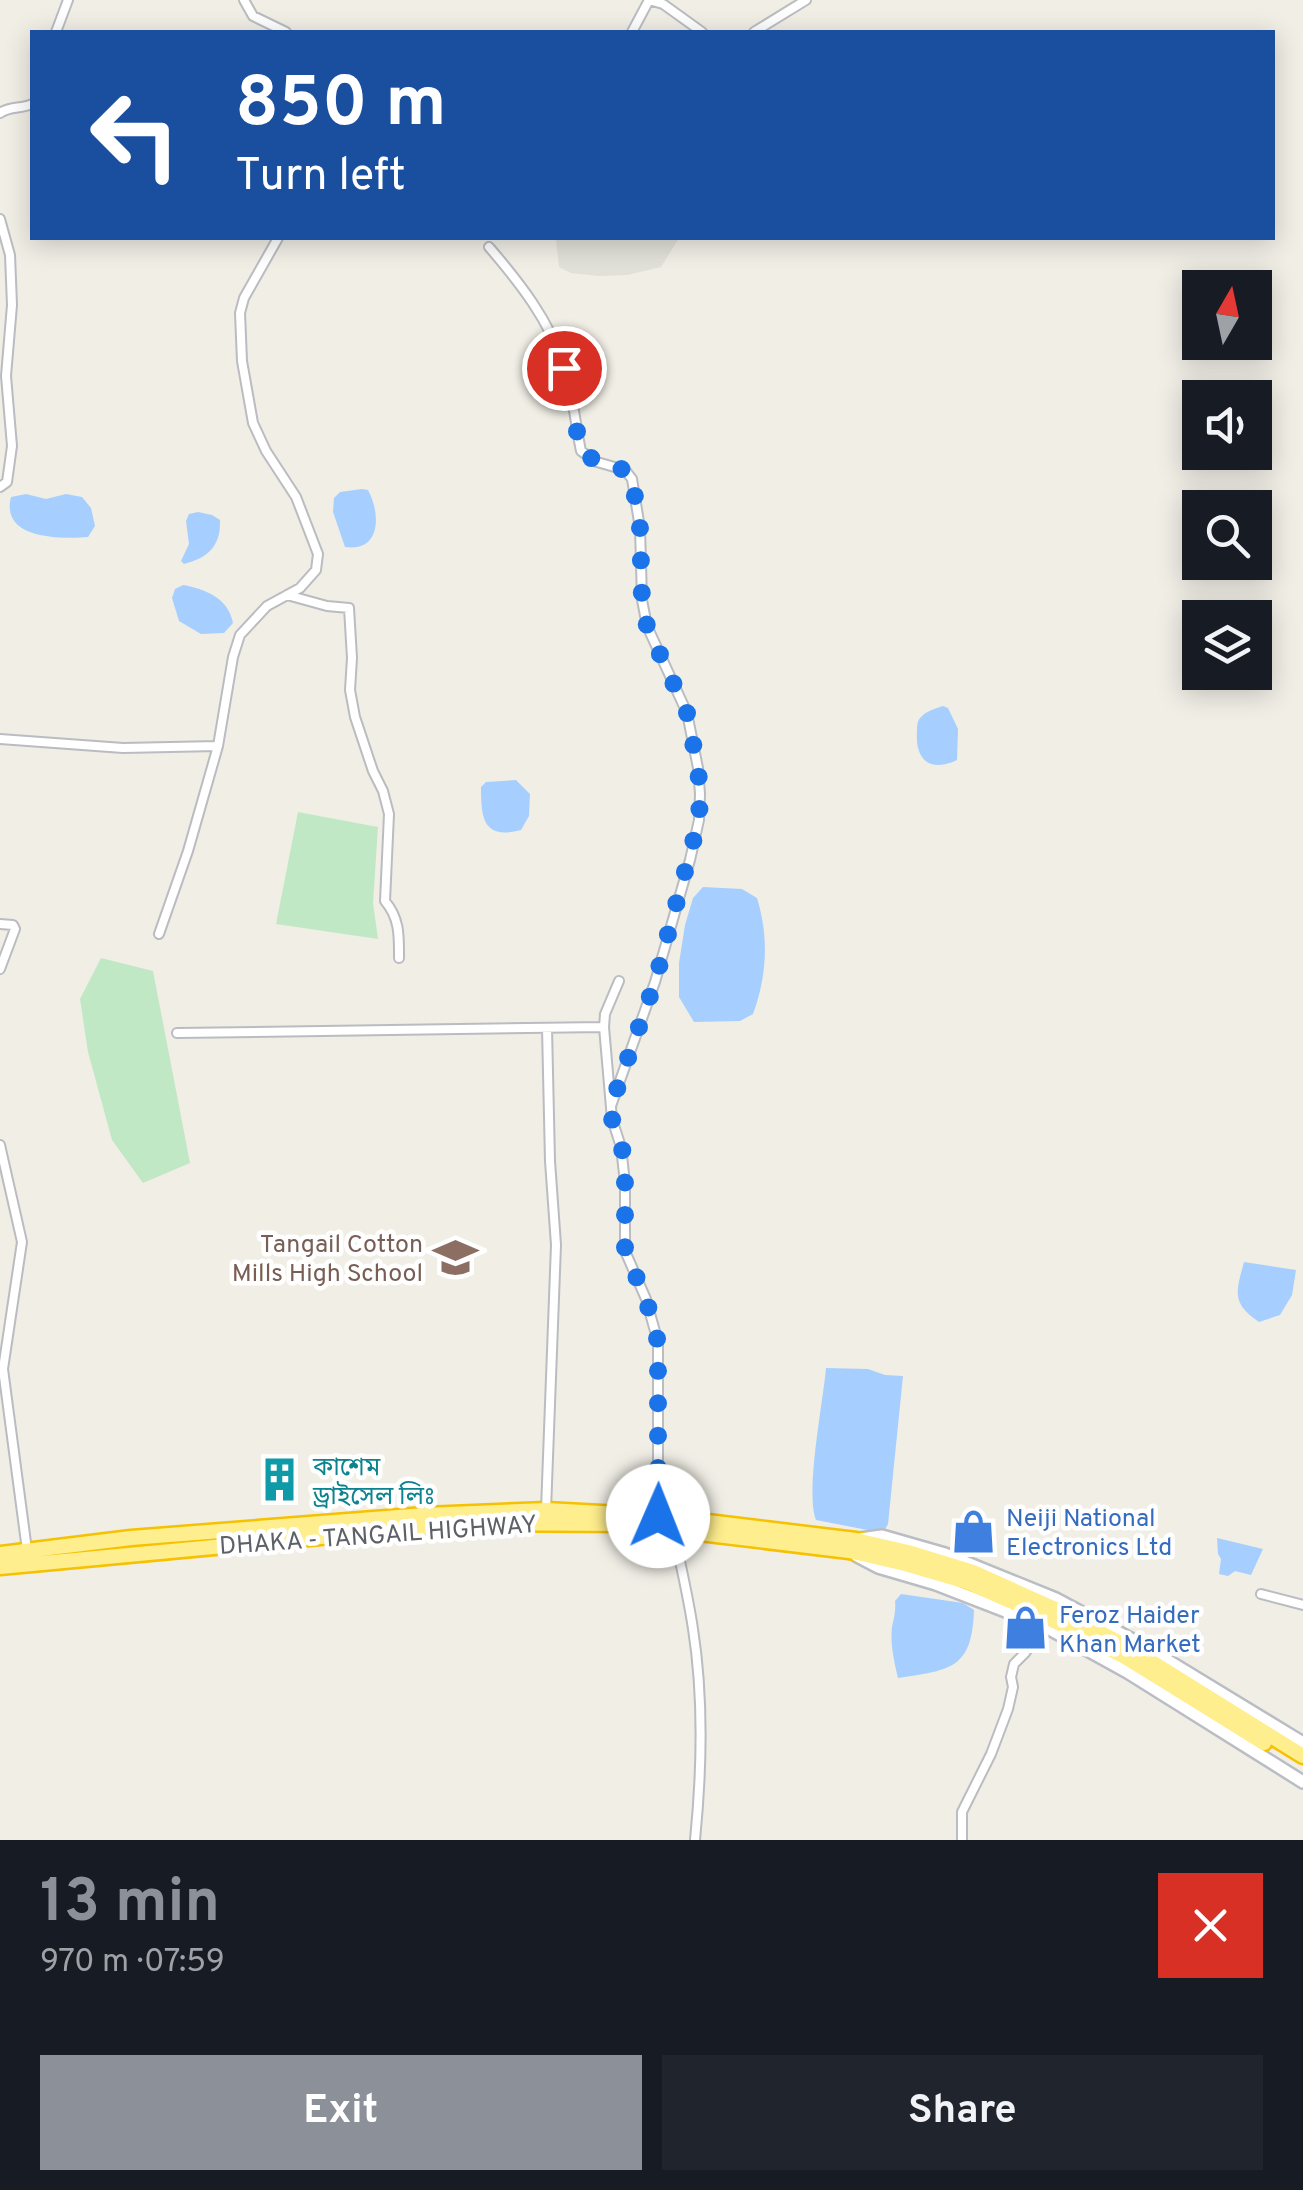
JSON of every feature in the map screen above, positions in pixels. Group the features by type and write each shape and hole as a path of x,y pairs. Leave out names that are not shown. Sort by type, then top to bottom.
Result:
{"highway":[{"name":"DHAKA - TANGAIL HIGHWAY","path":"0,1567 190,1541 425,1516 546,1510 658,1516 852,1546 966,1582 1125,1658 1303,1767"},
{"name":"DHAKA - TANGAIL HIGHWAY","path":"0,1554 472,1523 624,1524 908,1552 973,1572 1064,1613 1131,1648 1303,1756"}],"main road":[{"path":"852,1546 882,1536 945,1554 1056,1598 1142,1644 1303,1743"},
{"path":"852,1546 878,1567 936,1584 1044,1626 1129,1673 1303,1782"}],"street":[{"path":"57,30 68,0"},
{"path":"244,0 254,16 282,30"},
{"path":"633,30 649,0 664,4 699,30"},
{"path":"757,30 806,0"},
{"path":"0,113 30,105"},
{"path":"0,219 10,254 12,305 6,376 12,446 7,482 0,486"},
{"path":"159,934 218,746 240,635 267,606 300,588 316,570 318,554 296,497 266,452 253,422 242,361 240,313 244,298 277,240"},
{"path":"488,248 516,279 546,323 564,368 581,451 597,462 625,470 632,478 647,626 687,713 698,768 699,820 690,860 655,982 611,1106"},
{"path":"287,595 348,608 350,690 355,717 389,814 385,901 400,928 399,958"},
{"path":"0,739 123,748 218,746"},
{"path":"0,924 13,925 15,929 0,968"},
{"path":"619,982 604,1027 612,1119 622,1147 625,1251 646,1299 658,1342 658,1516"},
{"path":"178,1033 604,1027"},
{"path":"546,1028 556,1245 546,1510"},
{"path":"0,1145 22,1242 3,1369 27,1550"},
{"path":"673,1529 694,1631 701,1712 702,1756 695,1840"},
{"path":"1261,1594 1303,1604"},
{"path":"962,1840 962,1812 1008,1710 1014,1664 1044,1626"}],"shaded area":[{"path":"556,240 678,240 661,267 627,275 571,273 559,267"}],"green space":[{"path":"298,812 378,827 373,903 378,939 276,924"},
{"path":"101,958 153,971 190,1163 143,1183 112,1140 88,1052 80,999"}],"water":[{"path":"368,490 372,500 375,529 366,544 345,547 333,512 334,498 340,492"},
{"path":"26,494 46,499 66,494 82,497 91,508 95,526 88,537 77,538 49,537 24,529 10,511 11,497"},
{"path":"198,512 220,520 218,537 206,554 184,564 181,561 189,544 186,521 189,514"},
{"path":"183,585 208,592 227,608 233,623 224,633 201,634 179,621 172,598 175,589"},
{"path":"943,706 948,708 958,729 957,760 939,765 922,757 917,742 918,724 926,713"},
{"path":"516,780 530,794 529,816 521,830 499,832 484,817 481,787 486,782"},
{"path":"703,887 742,889 757,898 765,942 764,971 753,1014 740,1021 694,1022 679,997 685,925 693,898"},
{"path":"1244,1262 1296,1270 1292,1295 1280,1315 1259,1322 1244,1309 1238,1289"},
{"path":"826,1368 868,1369 903,1376 888,1524 883,1533 816,1520 812,1489"},
{"path":"1217,1538 1263,1549 1251,1575 1235,1571 1228,1576 1219,1574"},
{"path":"901,1594 963,1603 974,1610 969,1644 955,1663 945,1669 898,1678 892,1633 895,1601"}],"place":[{"name":"Tangail Cotton Mills High School","path":"456,1257"},
{"name":"কাশেম ড্রাইসেল লিঃ","path":"280,1480"},
{"name":"Neiji National Electronics Ltd","path":"973,1531"},
{"name":"Feroz Haider Khan Market","path":"1026,1628"}],"route":[{"path":"564,368 581,451 597,462 625,470 632,478 647,626 680,692 698,768 699,820 690,860 655,982 611,1106 622,1147 625,1251 646,1299 658,1342 658,1516"}]}
